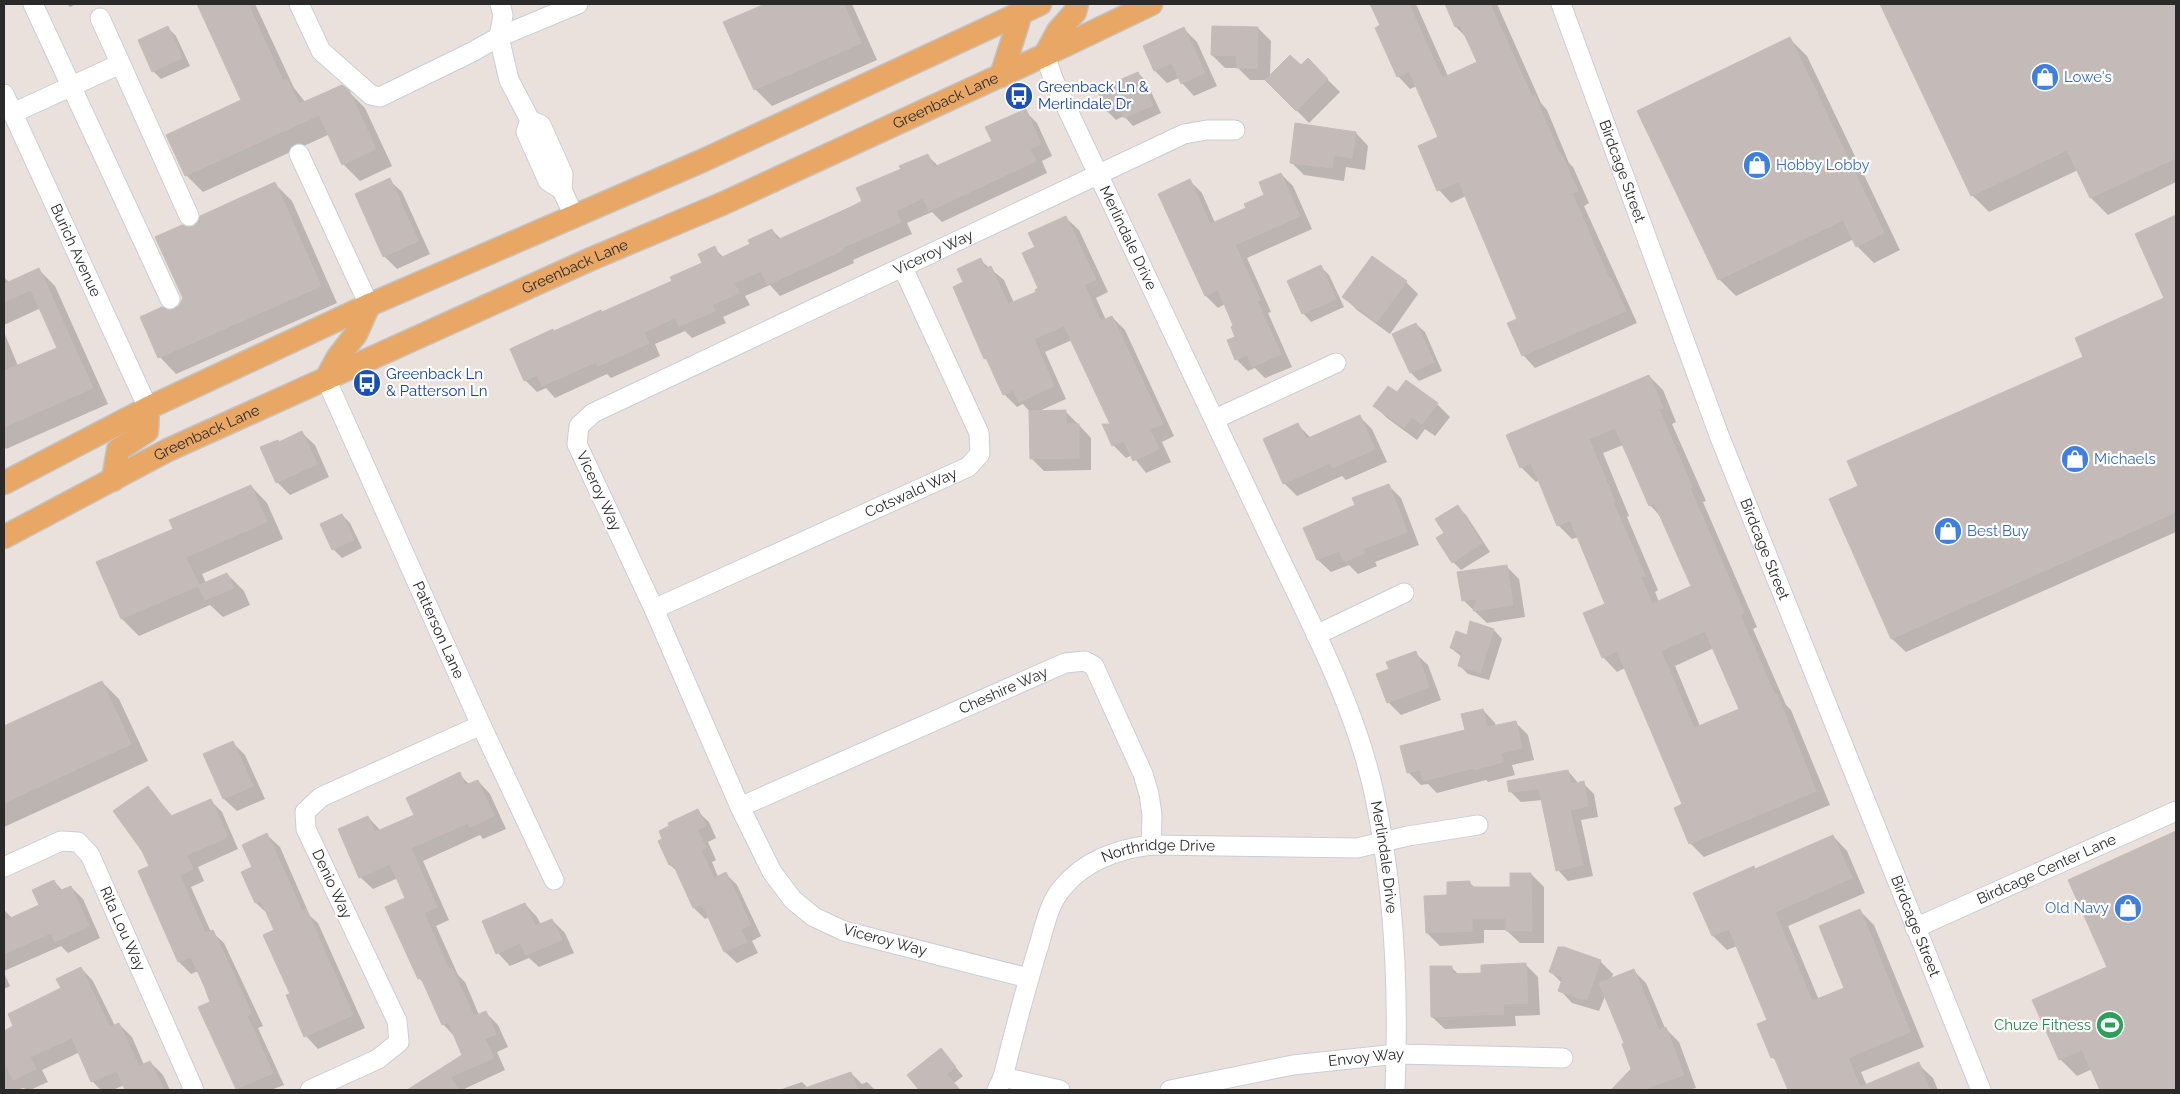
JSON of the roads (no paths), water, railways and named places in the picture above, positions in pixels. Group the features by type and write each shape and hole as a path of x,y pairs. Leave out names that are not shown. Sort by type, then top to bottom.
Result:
{"main road":[{"path":"4,483 148,408 369,305 704,160 1040,4"},
{"path":"1045,55 1058,31 1075,12 1077,4"},
{"name":"Greenback Lane","path":"4,536 168,450 591,259 724,203 1001,76 1151,4"},
{"path":"1001,76 1020,13"},
{"path":"326,379 343,350 356,334 369,305"},
{"path":"112,480 118,450 147,431 148,408"}],"street":[{"path":"33,4 170,299"},
{"path":"299,4 321,51 371,95 380,97 499,37 578,4"},
{"path":"500,4 503,15 499,37 509,80 530,120 526,132 548,180 562,190 574,216"},
{"name":"Birdcage Street","path":"1561,4 1719,435 1981,1090"},
{"path":"100,18 189,216"},
{"name":"Merlindale Drive","path":"1045,55 1054,81 1316,635 1355,725 1374,792 1383,842 1394,928 1397,1054 1395,1090"},
{"path":"13,113 120,64"},
{"name":"Burich Avenue","path":"4,94 148,408"},
{"name":"Viceroy Way","path":"1028,978 844,931 814,917 793,900 772,872 740,807 654,609 577,444 580,426 593,413 903,268 1097,173 1184,134 1207,130 1235,130"},
{"path":"298,154 369,305"},
{"name":"Cotswald Way","path":"654,609 968,467 980,454 980,433 903,268"},
{"path":"1215,419 1336,363"},
{"name":"Patterson Lane","path":"326,379 481,725 554,880"},
{"path":"1316,635 1404,593"},
{"name":"Cheshire Way","path":"740,807 1065,663 1085,661 1094,666 1143,774 1149,794 1152,815 1152,844"},
{"name":"Denio Way","path":"310,1090 378,1059 399,1042 397,1021 306,829 305,812 321,797 481,725"},
{"name":"Birdcage Center Lane","path":"1916,928 2176,811"},
{"name":"Northridge Drive","path":"1000,1084 1028,978 1049,910 1063,886 1083,868 1105,856 1127,848 1152,844 1357,848 1478,825"},
{"name":"Rita Lou Way","path":"4,867 61,841 78,842 90,855 194,1090"},
{"name":"Envoy Way","path":"1170,1090 1293,1065 1397,1054 1563,1058"},
{"path":"1000,1084 1060,1090"}],"place":[{"name":"Lowe's","path":"2045,77"},
{"name":"Greenback Ln & Merlindale Dr","path":"1019,96"},
{"name":"Hobby Lobby","path":"1757,165"},
{"name":"Greenback Ln & Patterson Ln","path":"367,383"},
{"name":"Michaels","path":"2075,459"},
{"name":"Best Buy","path":"1948,531"},
{"name":"Old Navy","path":"2128,908"},
{"name":"Chuze Fitness","path":"2110,1025"}]}
